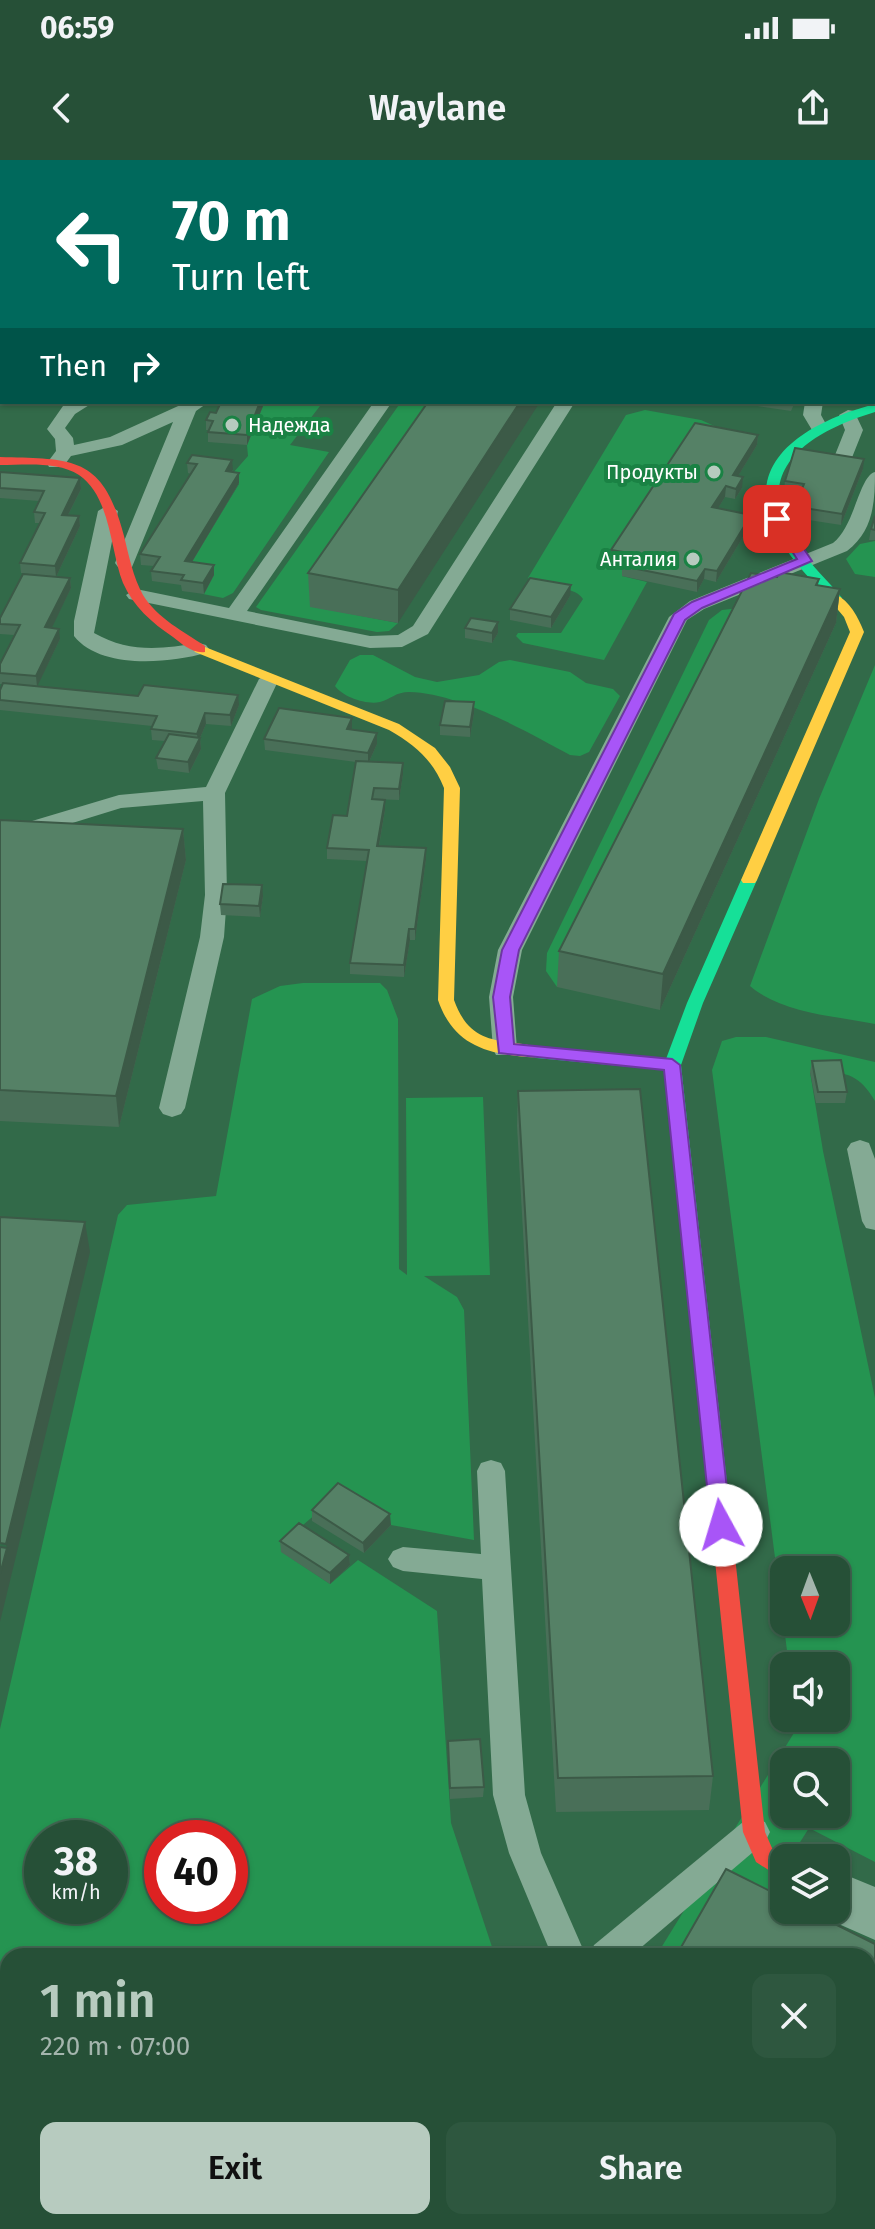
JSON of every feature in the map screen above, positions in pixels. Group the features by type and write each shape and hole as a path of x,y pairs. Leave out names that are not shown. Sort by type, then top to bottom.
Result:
{"street":[{"path":"770,1862 757,1848 754,1832 672,1065 695,1003 857,632 851,616 783,531 774,508 772,486 787,449 818,426 875,408"},
{"path":"0,461 60,458 85,473 100,489 136,595 153,616 199,649 394,727 424,743 444,763 452,788 446,1000 452,1022 473,1039 505,1049 672,1065"},
{"path":"850,1903 875,1915"}],"lane":[{"path":"234,615 382,404"},
{"path":"136,595 370,642 402,641 421,630 565,404"},
{"path":"814,404 812,415 818,426"},
{"path":"70,406 56,429 64,438 60,458 116,441 194,405"},
{"path":"125,563 194,405"},
{"path":"842,460 854,430 848,415"},
{"path":"505,1049 501,997 510,950 679,617 697,605 840,547 854,536 875,478"},
{"path":"108,511 84,621 84,636 107,650 128,654 158,656 199,649"},
{"path":"172,1108 212,937 216,895 214,793 269,679"},
{"path":"40,826 119,802 214,793"},
{"path":"860,1149 875,1221"},
{"path":"491,1471 509,1795 525,1853 566,1948"},
{"path":"403,1559 496,1568"},
{"path":"616,1948 754,1832"}],"green space":[{"path":"251,404 321,404 290,445 329,452 233,593 223,598 203,594 186,571 239,484 226,481 248,456 247,445 263,406"},
{"path":"400,404 450,404 310,606 398,623 389,631 377,632 256,607"},
{"path":"645,410 701,420 757,445 629,564 622,576 647,582 604,660 523,643 516,636 518,633 561,633 583,599 572,591 541,585 528,578 626,415"},
{"path":"875,541 875,577 855,574 846,559 860,544"},
{"path":"748,607 557,987 546,971 547,953 709,620 722,610"},
{"path":"360,655 373,655 415,677 437,682 479,675 499,662 510,660 570,672 586,683 613,689 620,696 589,752 580,756 570,755 492,715 449,699 409,692 374,703 349,697 335,686 350,660"},
{"path":"875,665 875,1024 793,1008 750,986 819,799"},
{"path":"380,983 387,990 398,1019 399,1269 407,1275 406,1098 483,1097 490,1275 424,1276 457,1297 464,1310 474,1540 391,1525 339,1494 303,1525 282,1552 330,1584 358,1560 437,1611 451,1823 492,1948 0,1948 0,1729 118,1215 127,1205 216,1196 252,999 280,986"},
{"path":"736,1037 766,1037 875,1062 875,1101 862,1084 848,1075 810,1072 823,1151 875,1398 875,1862 850,1849 850,1844 840,1844 809,1828 850,1828 850,1748 785,1748 795,1732 850,1732 850,1652 787,1652 785,1636 850,1636 850,1556 775,1556 712,1070 722,1041"},
{"path":"770,1772 770,1828 809,1828 799,1844 770,1844 770,1890 734,1948 661,1948"}],"building":[{"name":"Надежда","path":"220,404 259,404 247,435 208,432 213,421 206,420 210,412 216,413"},
{"path":"427,404 519,404 398,590 308,573"},
{"path":"695,423 758,435 733,475 743,477 736,489 726,486 712,507 751,515 717,571 705,569 697,581 622,566 630,553 611,550"},
{"path":"795,448 864,459 842,514 804,508 808,497 799,496 804,484 785,481"},
{"path":"192,455 232,460 226,471 239,473 185,561 214,565 203,583 181,580 184,575 151,571 160,557 140,554 197,464 187,463"},
{"path":"0,472 80,478 62,515 79,516 55,566 20,563 45,513 34,512 44,491 0,488"},
{"path":"779,572 819,579 816,585 840,589 663,974 559,951 751,573 777,577"},
{"path":"23,574 70,578 45,627 59,629 36,676 0,673 0,664 20,625 0,624 0,618"},
{"path":"530,578 571,585 551,617 510,609"},
{"path":"471,618 498,622 492,633 465,628"},
{"path":"3,683 138,696 144,685 238,695 230,715 205,713 197,734 151,729 157,716 0,700"},
{"path":"445,701 474,702 470,727 440,725"},
{"path":"279,708 352,718 347,729 377,733 368,753 264,739"},
{"path":"169,734 200,738 188,762 156,758"},
{"path":"356,761 403,763 399,789 374,788 372,799 385,800 377,846 426,848 415,929 409,929 404,965 350,963 369,850 327,848 333,815 347,816"},
{"path":"0,820 183,829 116,1096 0,1090"},
{"path":"223,884 262,885 259,906 220,904"},
{"path":"841,1060 847,1092 818,1092 812,1061"},
{"path":"640,1089 713,1776 558,1778 518,1091"},
{"path":"0,1217 85,1222 6,1544 0,1543"},
{"path":"338,1483 390,1514 363,1543 312,1510"},
{"path":"299,1523 349,1555 330,1573 280,1541"},
{"path":"0,1547 7,1548 0,1574"},
{"path":"480,1739 484,1787 450,1788 448,1741"},
{"path":"726,1869 770,1891 770,1924 835,1924 875,1944 875,1948 681,1948"}],"traffic: fast":[{"path":"835,598 786,539 773,503 773,481 780,462 810,434 875,408"},
{"path":"717,1483 672,1065 695,1003 749,880"},
{"path":"536,1052 672,1065"}],"traffic: slow":[{"path":"749,880 857,632 851,616 835,598"},
{"path":"200,649 394,727 422,745 436,759 452,788 446,1000 459,1027 469,1036 492,1046 536,1052"}],"traffic: jam":[{"path":"0,461 66,465 85,473 96,483 104,497 125,568 138,598 158,620 200,649"},
{"path":"717,1483 754,1832 764,1855 770,1860"}],"place":[{"name":"Надежда","path":"232,425"},
{"name":"Продукты","path":"714,472"},
{"name":"Анталия","path":"693,559"}],"route":[{"path":"721,1525 672,1065 505,1049 501,997 510,950 679,617 697,605 805,561 777,519"}]}
